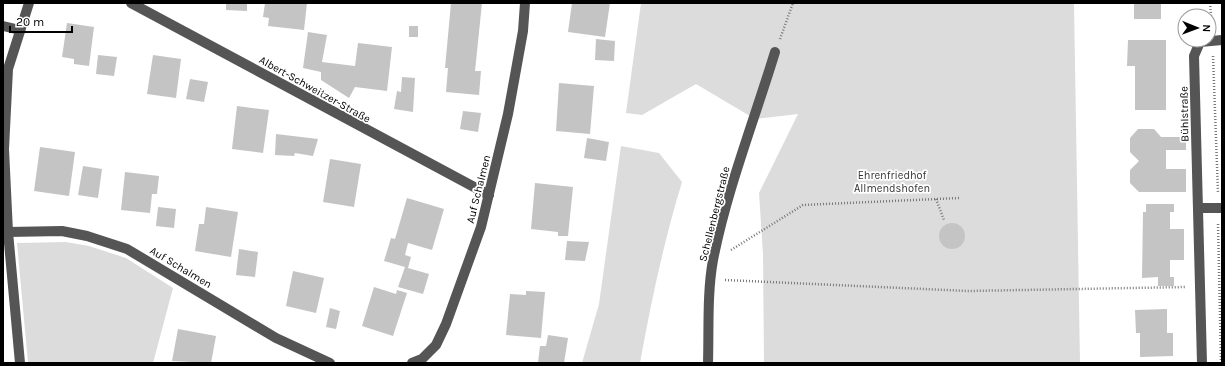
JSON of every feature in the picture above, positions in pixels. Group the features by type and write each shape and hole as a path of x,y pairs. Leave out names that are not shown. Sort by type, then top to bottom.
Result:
{"street":[{"path":"20,363 8,232 4,149 8,69 28,3"},
{"name":"Albert-Schweitzer-Straße","path":"131,3 489,195"},
{"name":"Auf Schalmen","path":"412,363 422,359 436,344 446,324 481,227 508,114 523,31 525,3"},
{"path":"3,26 20,30"},
{"name":"Bühlstraße","path":"1197,48 1194,56 1202,363"},
{"name":"Schellenbergstraße","path":"708,363 713,260 730,189 755,119 775,52"},
{"path":"1198,208 1220,208"},
{"name":"Auf Schalmen","path":"8,232 62,231 87,236 127,249 276,338 330,363"}],"path":[{"path":"775,52 793,3"},
{"path":"1217,41 1221,363"},
{"path":"713,260 803,205 960,198"},
{"path":"936,199 944,220"},
{"path":"711,280 968,291 1200,286"}],"green space":[{"name":"Ehrenfriedhof Allmendshofen","path":"641,3 1074,3 1080,363 764,363 763,254 759,193 798,114 755,119 696,84 642,115 626,113"},
{"path":"621,146 659,153 682,182 658,272 640,363 582,363 599,304"},
{"path":"66,242 89,246 126,258 173,288 153,363 28,363 17,243"}],"building":[{"path":"226,3 247,3 247,11 226,10"},
{"path":"265,3 307,3 304,30 268,26 269,18 263,17"},
{"path":"451,3 482,3 475,71 481,71 479,95 446,92 448,68 445,68"},
{"path":"572,3 610,3 605,37 568,32"},
{"path":"1134,3 1161,3 1161,19 1134,19"},
{"path":"67,23 94,27 89,66 74,64 74,59 62,57"},
{"path":"409,26 418,26 418,37 409,37"},
{"path":"308,32 327,35 322,62 355,66 358,43 392,47 387,91 355,87 349,98 321,80 321,72 303,68"},
{"path":"596,39 615,41 614,61 595,60"},
{"path":"1128,40 1166,40 1166,110 1135,110 1135,66 1127,66"},
{"path":"98,55 117,57 114,76 96,74"},
{"path":"153,55 181,59 176,98 147,94"},
{"path":"402,77 415,78 413,112 394,109 397,91 401,92"},
{"path":"190,79 208,82 204,102 186,99"},
{"path":"559,83 594,86 590,134 556,131"},
{"path":"237,106 269,110 263,153 232,149"},
{"path":"463,111 481,113 478,132 460,129"},
{"path":"1138,129 1154,129 1161,137 1186,137 1186,150 1166,150 1166,169 1186,169 1186,192 1139,192 1130,183 1130,170 1139,161 1130,152 1130,138"},
{"path":"276,134 318,139 313,156 295,153 294,156 275,155"},
{"path":"587,138 609,142 606,161 584,158"},
{"path":"40,147 75,152 69,196 34,191"},
{"path":"330,159 361,164 354,207 323,202"},
{"path":"83,166 102,169 98,198 78,195"},
{"path":"125,172 159,176 157,194 152,194 150,213 121,210"},
{"path":"535,183 573,187 568,236 558,236 558,232 531,229"},
{"path":"407,198 444,209 432,250 408,243 405,255 411,257 408,268 429,274 423,294 398,287 405,267 384,261 391,238 395,239"},
{"path":"1146,204 1174,204 1174,212 1170,212 1170,229 1184,229 1184,260 1170,260 1170,277 1174,277 1174,286 1158,286 1158,277 1142,278 1143,212 1146,212"},
{"path":"158,207 176,209 174,228 156,226"},
{"path":"206,207 238,212 231,257 195,251 199,224 204,224"},
{"path":"952,223 961,227 965,236 961,245 952,249 943,245 939,236 943,227"},
{"path":"567,241 589,242 585,261 565,260"},
{"path":"239,249 258,252 255,277 236,275"},
{"path":"293,271 324,278 316,313 286,306"},
{"path":"374,287 396,294 397,290 407,293 393,336 362,326"},
{"path":"526,291 545,292 541,338 506,335 510,294 526,295"},
{"path":"330,308 340,311 336,329 326,327"},
{"path":"1167,309 1167,333 1173,333 1173,356 1140,357 1140,333 1136,333 1135,310"},
{"path":"178,329 216,336 211,363 172,361"},
{"path":"548,335 568,338 564,363 538,363 540,346 546,346"}]}
